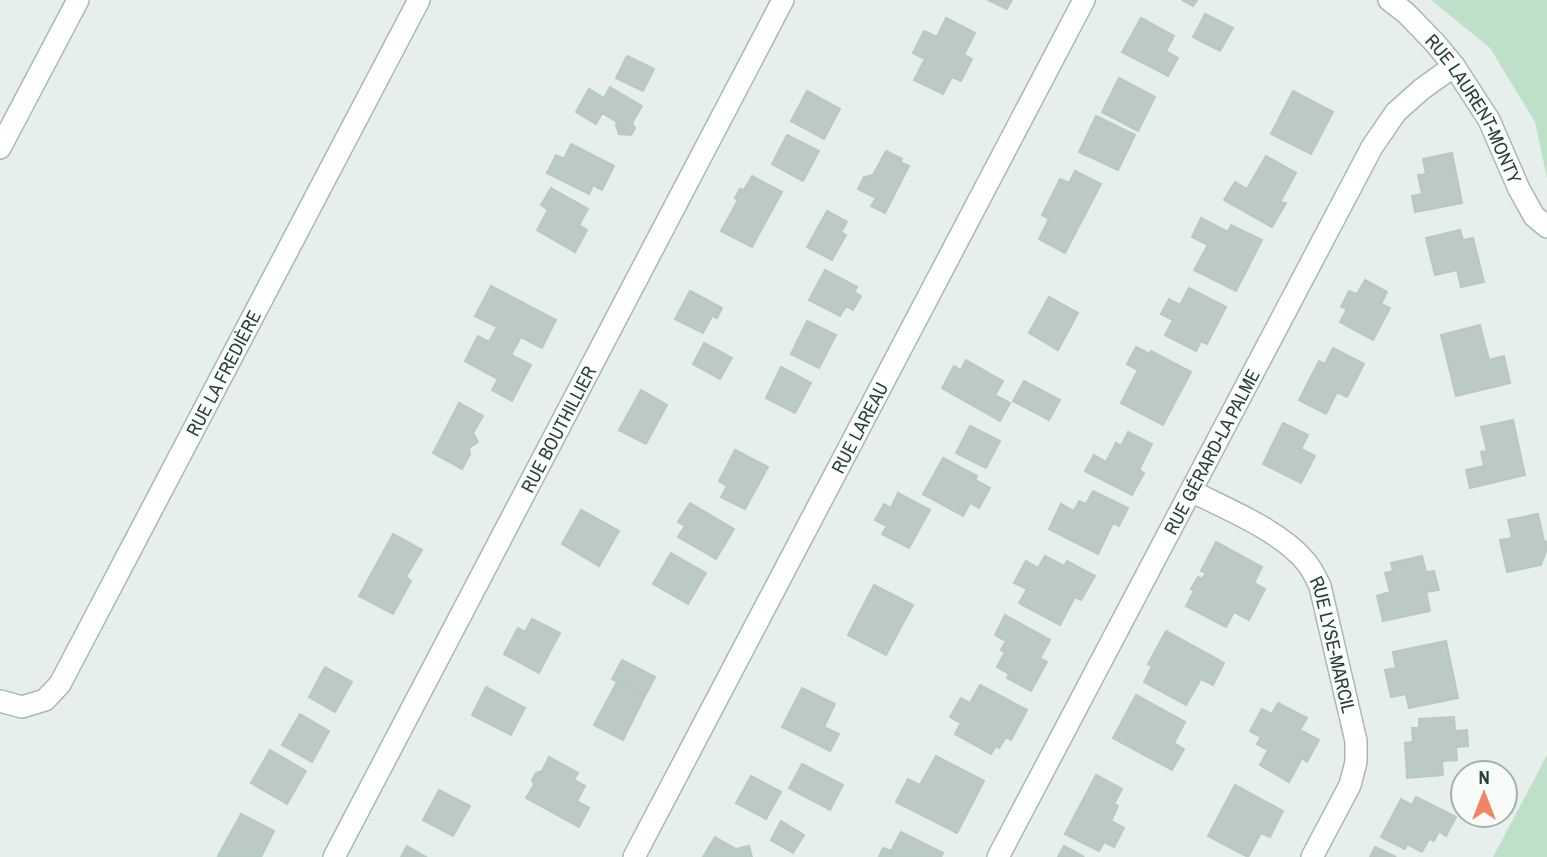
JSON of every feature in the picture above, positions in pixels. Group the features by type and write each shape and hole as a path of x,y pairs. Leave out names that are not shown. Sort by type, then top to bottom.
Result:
{"street":[{"path":"0,148 78,0"},
{"name":"RUE LA FREDIÈRE","path":"0,701 22,707 45,700 60,684 419,0"},
{"name":"RUE BOUTHILLIER","path":"334,857 783,0"},
{"name":"RUE LAREAU","path":"634,857 1084,0"},
{"name":"RUE LAURENT-MONTY","path":"1389,0 1406,13 1454,66 1489,120 1519,189 1534,216 1547,227"},
{"name":"RUE GÉRARD-LA PALME","path":"998,857 1372,147 1396,113 1422,89 1454,66"},
{"name":"RUE LYSE-MARCIL","path":"1191,491 1262,527 1290,546 1307,563 1320,586 1356,741 1356,762 1350,785 1311,857"}],"green space":[{"path":"1431,0 1547,0 1547,178 1535,122 1490,48"},
{"path":"1547,755 1547,857 1493,857 1508,829 1519,829 1519,808"}],"building":[{"path":"988,0 1012,0 1007,9"},
{"path":"1182,0 1197,0 1193,6"},
{"path":"1205,14 1233,28 1220,51 1193,37"},
{"path":"946,18 975,33 964,55 972,59 961,81 952,77 943,94 914,80 925,59 913,53 924,31 937,37"},
{"path":"1141,18 1174,36 1166,51 1178,58 1168,76 1122,52"},
{"path":"627,56 654,69 643,91 616,78"},
{"path":"1119,78 1155,97 1138,131 1102,112"},
{"path":"610,87 642,106 632,123 635,128 631,135 619,134 617,122 602,113 596,124 576,112 589,89 604,98"},
{"path":"807,91 840,109 824,139 791,121"},
{"path":"1293,91 1333,112 1311,154 1271,134"},
{"path":"1096,116 1135,135 1118,170 1079,152"},
{"path":"787,135 819,151 803,181 772,164"},
{"path":"571,144 614,166 602,190 593,185 589,194 547,173 556,155 564,159"},
{"path":"886,151 909,166 885,213 871,206 876,198 858,189 864,177 873,175"},
{"path":"1452,153 1462,203 1415,212 1412,196 1422,194 1418,175 1426,174 1423,159"},
{"path":"1266,156 1296,173 1280,202 1286,203 1272,227 1224,200 1235,182 1247,189"},
{"path":"1075,171 1101,184 1065,253 1039,239 1049,219 1042,215 1060,179 1069,183"},
{"path":"752,176 782,192 752,247 721,231 738,200 735,198 740,189 744,190"},
{"path":"551,188 588,209 579,225 587,230 575,252 537,230 548,210 541,205"},
{"path":"827,211 847,222 841,232 846,235 832,260 807,247"},
{"path":"1201,218 1228,232 1231,225 1262,240 1236,291 1194,270 1208,245 1192,237"},
{"path":"1460,230 1463,240 1473,238 1484,282 1461,287 1457,270 1435,275 1426,238"},
{"path":"825,270 857,287 854,292 861,296 853,310 846,306 840,316 809,300"},
{"path":"1365,280 1387,292 1381,304 1390,308 1373,340 1340,322 1347,309 1341,307 1349,291 1357,294"},
{"path":"491,286 556,320 542,348 521,337 511,355 531,365 512,401 492,390 498,379 465,361 478,336 489,342 497,327 475,316"},
{"path":"1189,288 1226,307 1207,344 1201,341 1196,351 1165,335 1173,320 1161,314 1169,299 1180,305"},
{"path":"690,291 722,308 717,318 712,316 703,333 675,319"},
{"path":"1049,297 1078,313 1058,350 1029,333"},
{"path":"807,321 836,335 819,368 791,354"},
{"path":"1480,325 1489,360 1504,356 1510,383 1456,396 1441,335"},
{"path":"704,343 732,358 720,379 693,364"},
{"path":"1136,347 1150,354 1151,351 1191,372 1163,425 1121,403 1138,370 1127,364"},
{"path":"1333,348 1364,364 1347,397 1337,392 1326,414 1299,400 1319,361 1325,364"},
{"path":"966,360 1003,381 995,395 1010,403 1000,421 942,388 954,366 961,370"},
{"path":"781,367 811,383 795,413 766,398"},
{"path":"1024,381 1060,400 1049,420 1013,401"},
{"path":"641,390 667,405 646,444 619,430"},
{"path":"459,403 483,416 473,433 478,442 469,448 470,454 462,469 433,453"},
{"path":"1513,420 1525,475 1470,488 1466,470 1484,466 1481,452 1487,451 1481,427"},
{"path":"1283,423 1308,435 1301,449 1315,456 1301,483 1263,464"},
{"path":"970,426 1000,441 986,468 956,453"},
{"path":"1128,432 1152,444 1139,470 1144,473 1132,495 1085,471 1094,455 1106,462 1116,443 1121,446"},
{"path":"735,450 768,467 745,509 721,497 727,486 719,481"},
{"path":"943,458 977,476 975,480 990,488 979,508 970,503 963,516 923,494"},
{"path":"1093,491 1128,508 1119,526 1113,523 1098,554 1049,529 1061,504 1074,511 1079,501 1086,504"},
{"path":"898,493 930,510 909,548 882,534 887,526 875,520 884,504 891,508"},
{"path":"690,503 734,529 716,559 678,537 685,526 678,522"},
{"path":"581,510 619,531 599,566 562,544"},
{"path":"1538,514 1544,541 1547,542 1541,565 1507,572 1500,540 1512,538 1508,520"},
{"path":"393,534 422,550 406,577 411,581 393,614 359,596"},
{"path":"1216,542 1262,567 1254,583 1265,589 1249,620 1234,612 1226,627 1186,606 1198,577 1202,579 1206,573 1201,571"},
{"path":"671,553 706,573 688,604 653,584"},
{"path":"1045,556 1064,566 1067,561 1095,576 1081,600 1075,597 1060,625 1019,603 1027,589 1014,583 1026,561 1038,568"},
{"path":"1422,556 1426,572 1434,571 1439,590 1426,592 1430,611 1383,621 1377,596 1390,592 1385,573 1393,571 1391,563"},
{"path":"874,585 913,605 886,655 848,635"},
{"path":"1005,615 1050,640 1040,658 1047,662 1031,691 1007,678 1009,674 997,667 1005,652 1001,650 1006,641 995,635"},
{"path":"532,619 560,633 539,673 504,654 518,628 525,632"},
{"path":"1166,631 1224,663 1213,685 1201,679 1186,705 1144,682 1152,666 1148,664"},
{"path":"1446,641 1458,698 1409,708 1406,694 1391,697 1385,670 1396,668 1393,652"},
{"path":"622,660 655,677 645,696 612,679"},
{"path":"325,667 352,682 335,712 309,697"},
{"path":"617,682 645,696 623,740 594,725"},
{"path":"980,685 1027,710 1011,740 1006,737 991,754 955,734 961,723 950,717 961,698 970,703"},
{"path":"486,687 525,708 511,735 472,715"},
{"path":"802,688 835,704 824,727 839,734 830,751 782,727"},
{"path":"1136,695 1185,722 1174,743 1184,749 1172,770 1113,738"},
{"path":"1278,703 1307,718 1300,730 1319,740 1307,762 1302,758 1289,782 1260,765 1268,750 1257,744 1261,737 1250,731 1262,709 1272,714"},
{"path":"300,714 329,731 312,762 282,745"},
{"path":"1454,717 1455,731 1467,730 1468,746 1456,747 1457,759 1442,761 1443,775 1407,778 1405,743 1413,742 1412,728 1419,728 1419,719"},
{"path":"270,750 306,771 287,804 251,783"},
{"path":"936,756 984,781 957,833 896,802 908,779 920,785"},
{"path":"549,757 578,773 574,780 585,786 577,801 589,808 579,827 526,798 534,785 532,780 536,773 542,771"},
{"path":"802,764 843,785 830,810 789,788"},
{"path":"1096,775 1122,789 1114,804 1118,806 1111,821 1124,828 1114,847 1104,842 1099,851 1065,834"},
{"path":"751,776 781,792 766,819 736,803"},
{"path":"1235,785 1283,811 1270,837 1261,833 1248,857 1208,836"},
{"path":"439,790 470,806 453,836 423,820"},
{"path":"1416,797 1449,814 1450,829 1446,836 1439,831 1434,841 1429,839 1422,852 1407,844 1405,849 1381,837 1401,799 1412,805"},
{"path":"241,814 274,831 261,857 218,856"},
{"path":"781,821 804,835 793,853 771,840"},
{"path":"901,832 943,853 941,857 879,857 883,848 891,851"},
{"path":"715,837 736,849 749,846 752,857 703,857"},
{"path":"407,846 426,857 401,857"},
{"path":"1064,846 1084,857 1058,857"},
{"path":"1375,847 1396,857 1370,857"}]}
